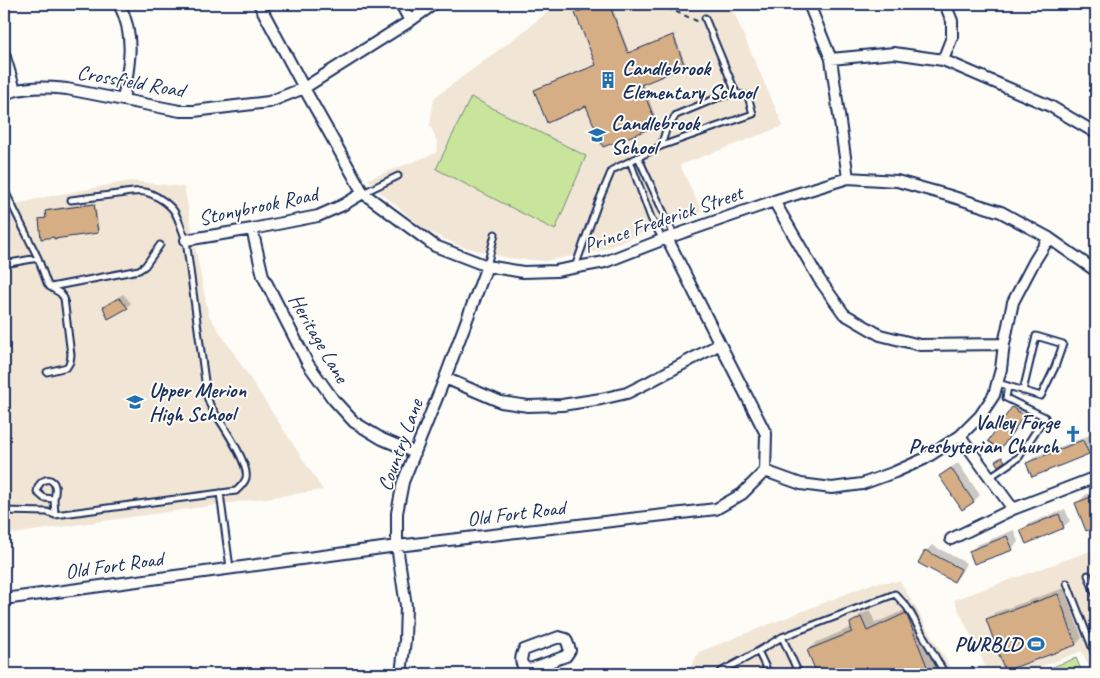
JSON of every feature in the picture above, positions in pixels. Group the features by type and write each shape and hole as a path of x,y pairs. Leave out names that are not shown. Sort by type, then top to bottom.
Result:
{"street":[{"path":"119,4 130,39 129,68 123,100"},
{"name":"Prince Frederick Street","path":"258,4 363,192 435,246 487,266 523,272 556,271 605,262 774,201 848,178 897,181 1001,212 1050,238 1096,271"},
{"path":"401,4 410,21"},
{"name":"Crossfield Road","path":"4,94 33,87 50,87 180,111 269,102 304,88 434,4"},
{"path":"809,4 831,59 848,178"},
{"path":"943,60 952,37 952,21 945,4"},
{"path":"831,59 894,53 943,60 1050,106 1096,133"},
{"path":"4,54 15,90"},
{"name":"Stonybrook Road","path":"186,240 318,216 343,205 363,192"},
{"path":"774,201 819,279 844,314 880,335 920,345 1004,344"},
{"name":"Heritage Lane","path":"252,229 263,276 308,364 333,399 354,422 382,439 415,453"},
{"path":"668,238 766,434 765,471 801,484 832,488 862,484 924,459 960,436 980,416 994,395 1001,369 1013,302 1034,262 1050,238"},
{"name":"Country Lane","path":"401,674 406,606 397,546 397,513 403,482 487,266"},
{"path":"445,378 501,402 528,406 562,405 627,393 720,344"},
{"path":"960,436 1013,509"},
{"name":"Old Fort Road","path":"4,599 397,546 716,509 742,494 765,471"},
{"path":"951,539 1013,509 1096,477"},
{"path":"560,637 566,639 570,650 566,656 546,663 530,669 522,664 520,658 524,650 560,637"},
{"path":"546,663 549,674"},
{"path":"363,674 382,674"}],"lane":[{"path":"705,18 736,92"},
{"path":"575,267 612,170 661,146 752,114 748,96 736,92 676,115 666,130 661,146"},
{"path":"638,157 668,238"},
{"path":"630,161 651,218 668,238"},
{"path":"363,192 398,176"},
{"path":"4,189 38,258 47,283 64,298 71,355 70,362 67,368 47,372"},
{"path":"4,511 47,512 55,515 236,491 243,485 246,477 240,454 210,405 207,396 186,240 180,228 178,217 160,199 145,192 131,192 71,200"},
{"path":"487,266 495,234"},
{"path":"50,287 139,270 145,266 160,245"},
{"path":"4,264 38,258"},
{"path":"997,383 1023,391 1041,396 1055,367 1063,344 1036,336 1023,391"},
{"path":"990,477 1019,457 1045,417 1006,398 1008,386"},
{"path":"220,493 230,568"},
{"path":"54,499 55,515"},
{"path":"1088,575 1096,596"},
{"path":"1067,583 1094,647 1096,657"},
{"path":"719,674 782,637 895,594 907,607 944,674"},
{"path":"782,637 798,674"},
{"path":"758,651 769,674"}],"path":[{"path":"660,4 697,21 705,18"}],"shaded area":[{"name":"Candlebrook School","path":"557,4 730,4 783,126 680,165 702,212 675,220 599,251 545,261 509,258 460,246 427,231 380,192 368,179 436,153 438,144 430,125 434,98 523,32"},
{"name":"Upper Merion High School","path":"131,181 184,187 208,314 323,490 4,535 4,207"},
{"path":"1096,549 1096,674 1092,674 1082,651 1022,674 989,674 954,600"},
{"path":"900,581 954,674 687,674 699,652 874,583"}],"green space":[{"path":"471,97 586,156 555,230 436,169"},
{"path":"1076,658 1083,674 1034,674"}],"building":[{"name":"Candlebrook Elementary School","path":"599,4 609,4 628,53 673,35 685,67 641,85 657,126 603,147 586,106 547,123 534,90 596,65 575,13"},
{"path":"94,204 98,233 41,239 39,219 46,218 45,211"},
{"path":"119,298 128,308 108,319 103,307"},
{"path":"1012,407 1024,416 1000,450 988,441"},
{"path":"1083,440 1089,454 1032,477 1026,463"},
{"path":"1002,457 1005,461 998,466 995,461"},
{"path":"951,468 974,502 962,510 939,476"},
{"path":"1096,495 1096,527 1086,531 1075,503"},
{"path":"1059,514 1064,528 1026,544 1020,530"},
{"path":"1007,536 1013,550 974,564 969,551"},
{"path":"925,550 961,569 954,582 918,563"},
{"path":"1058,594 1076,645 1005,671 986,619"},
{"path":"906,613 930,674 817,674 807,650 852,632 850,623 861,617 867,631"}],"place":[{"name":"Candlebrook Elementary School","path":"608,80"},
{"name":"Candlebrook School","path":"597,135"},
{"name":"Upper Merion High School","path":"135,402"},
{"name":"Valley Forge Presbyterian Church","path":"1073,434"},
{"name":"PWRBLD","path":"1036,644"}]}
